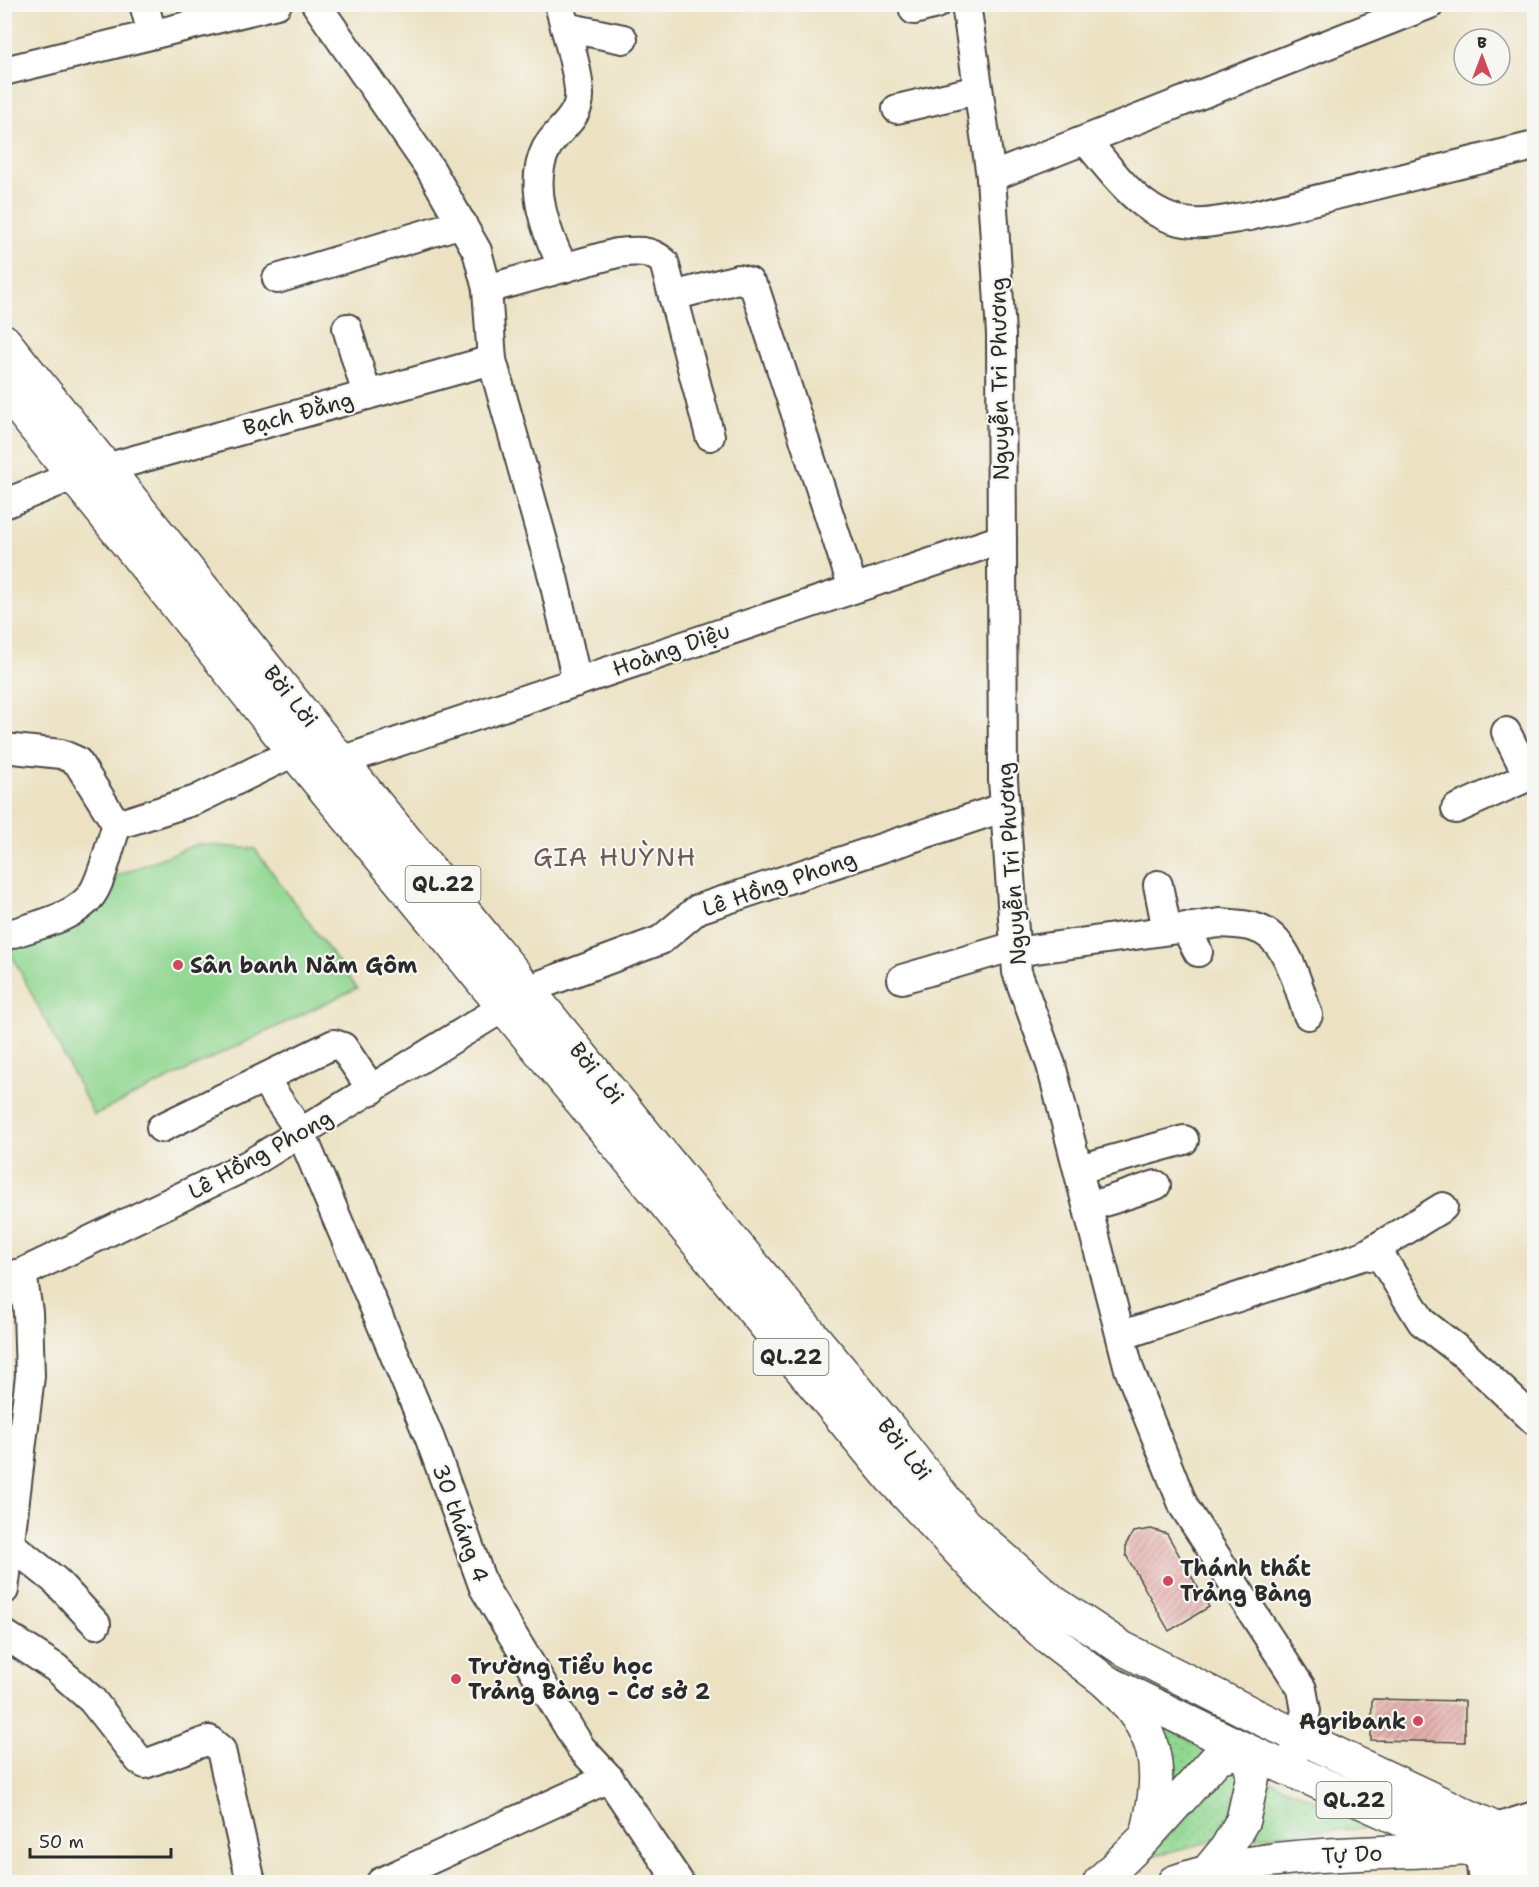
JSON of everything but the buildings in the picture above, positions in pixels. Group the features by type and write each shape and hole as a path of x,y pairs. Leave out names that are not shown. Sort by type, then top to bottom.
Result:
{"main road":[{"name":"Bời Lời","path":"4,341 91,471 294,752 517,998 964,1524 1053,1602 1102,1635 1264,1720"},
{"name":"Bời Lời","path":"4,389 91,471 341,761 517,998 891,1478 988,1582 1049,1638 1105,1681 1232,1754"},
{"path":"1105,1681 1126,1701 1143,1722 1152,1746 1156,1797 1146,1837"},
{"path":"1100,1882 1264,1720"},
{"name":"QL.22","path":"1264,1720 1299,1737 1479,1854 1534,1847"},
{"path":"1208,1871 1226,1849 1243,1820 1253,1775 1232,1754"},
{"name":"QL.22","path":"1232,1754 1289,1770 1534,1879"},
{"name":"Tự Do","path":"1174,1882 1208,1871 1275,1859 1479,1854"}],"street":[{"path":"144,4 152,34"},
{"path":"316,4 431,170 477,251 487,289 492,360 553,577 577,682"},
{"path":"991,177 1080,144 1430,4"},
{"path":"4,71 267,6"},
{"name":"Nguyễn Tri Phương","path":"961,11 991,177 1001,334 1005,807 1017,972 1051,1065 1130,1369 1184,1507 1302,1689 1306,1711 1289,1770"},
{"path":"562,16 623,39"},
{"path":"562,16 574,66 579,103 569,121 547,148 538,177 548,233 564,268"},
{"path":"897,109 977,90"},
{"path":"1080,144 1153,212 1174,221 1203,223 1250,216 1534,146"},
{"path":"277,279 462,223"},
{"path":"487,289 617,253 638,251 655,254 664,262 710,436"},
{"path":"673,296 738,279 749,282 756,292 853,588"},
{"path":"347,328 367,395"},
{"name":"Bạch Đằng","path":"4,504 91,471 492,360"},
{"name":"Hoàng Diệu","path":"341,761 1002,539"},
{"path":"1456,809 1531,775 1506,732"},
{"path":"4,748 61,754 77,761 117,825"},
{"path":"117,825 196,800 294,752"},
{"name":"Lê Hồng Phong","path":"13,1275 248,1165 517,998 661,940 698,909 1005,807"},
{"path":"4,936 70,912 83,904 94,891 117,825"},
{"path":"1158,885 1183,936"},
{"path":"902,979 1015,949 1183,936 1220,923 1253,927 1267,933 1287,955 1308,1015"},
{"path":"161,1128 334,1044 343,1047 372,1090"},
{"name":"30 tháng 4","path":"264,1079 301,1133 430,1439 484,1588 581,1748 609,1778 679,1882"},
{"path":"1079,1168 1184,1140"},
{"path":"1089,1207 1155,1185"},
{"path":"1123,1335 1365,1255 1443,1207"},
{"path":"1365,1255 1382,1258 1422,1322 1466,1355 1534,1420"},
{"path":"4,1590 11,1545 13,1442 30,1376 28,1312 13,1275"},
{"path":"11,1545 56,1581 96,1624"},
{"path":"4,1634 57,1668 85,1694 139,1760 145,1764 209,1740 216,1744 221,1750 251,1882"},
{"path":"381,1882 609,1778"},
{"path":"1479,1854 1534,1816"}],"green space":[{"name":"Sân banh Năm Gôm","path":"197,844 255,849 357,988 94,1115 5,942 96,884"},
{"path":"1156,1720 1207,1751 1167,1798"},
{"path":"1243,1764 1225,1838 1145,1858 1228,1770"},
{"path":"1261,1777 1380,1828 1306,1831 1253,1838 1257,1823"}],"place":[{"name":"Sân banh Năm Gôm","path":"178,965"},
{"name":"Thánh thất Trảng Bàng","path":"1168,1581"},
{"name":"Trường Tiểu học Trảng Bàng - Cơ sở 2","path":"456,1679"},
{"name":"Agribank","path":"1418,1721"}],"district":[{"name":"GIA HUỲNH","path":"615,857"}]}
